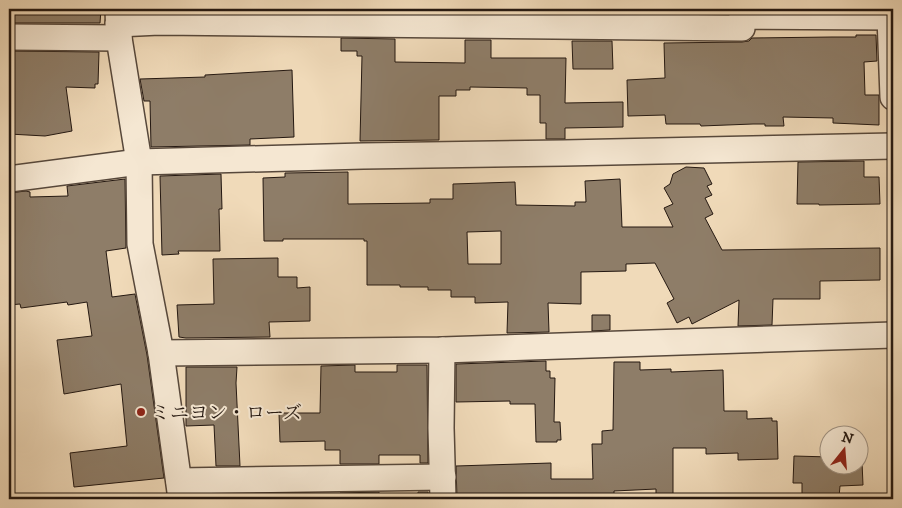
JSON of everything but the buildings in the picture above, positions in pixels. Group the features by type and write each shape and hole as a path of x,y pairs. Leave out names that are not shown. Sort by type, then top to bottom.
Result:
{"street":[{"path":"9,37 118,24 159,22 742,28 742,16 892,17 893,97"},
{"path":"118,24 139,162 140,244 160,353 180,490 443,488 442,350"},
{"path":"9,179 139,162 893,146"},
{"path":"160,353 442,350 893,335"}],"place":[{"name":"ミニヨン・ローズ","path":"141,412"}]}
